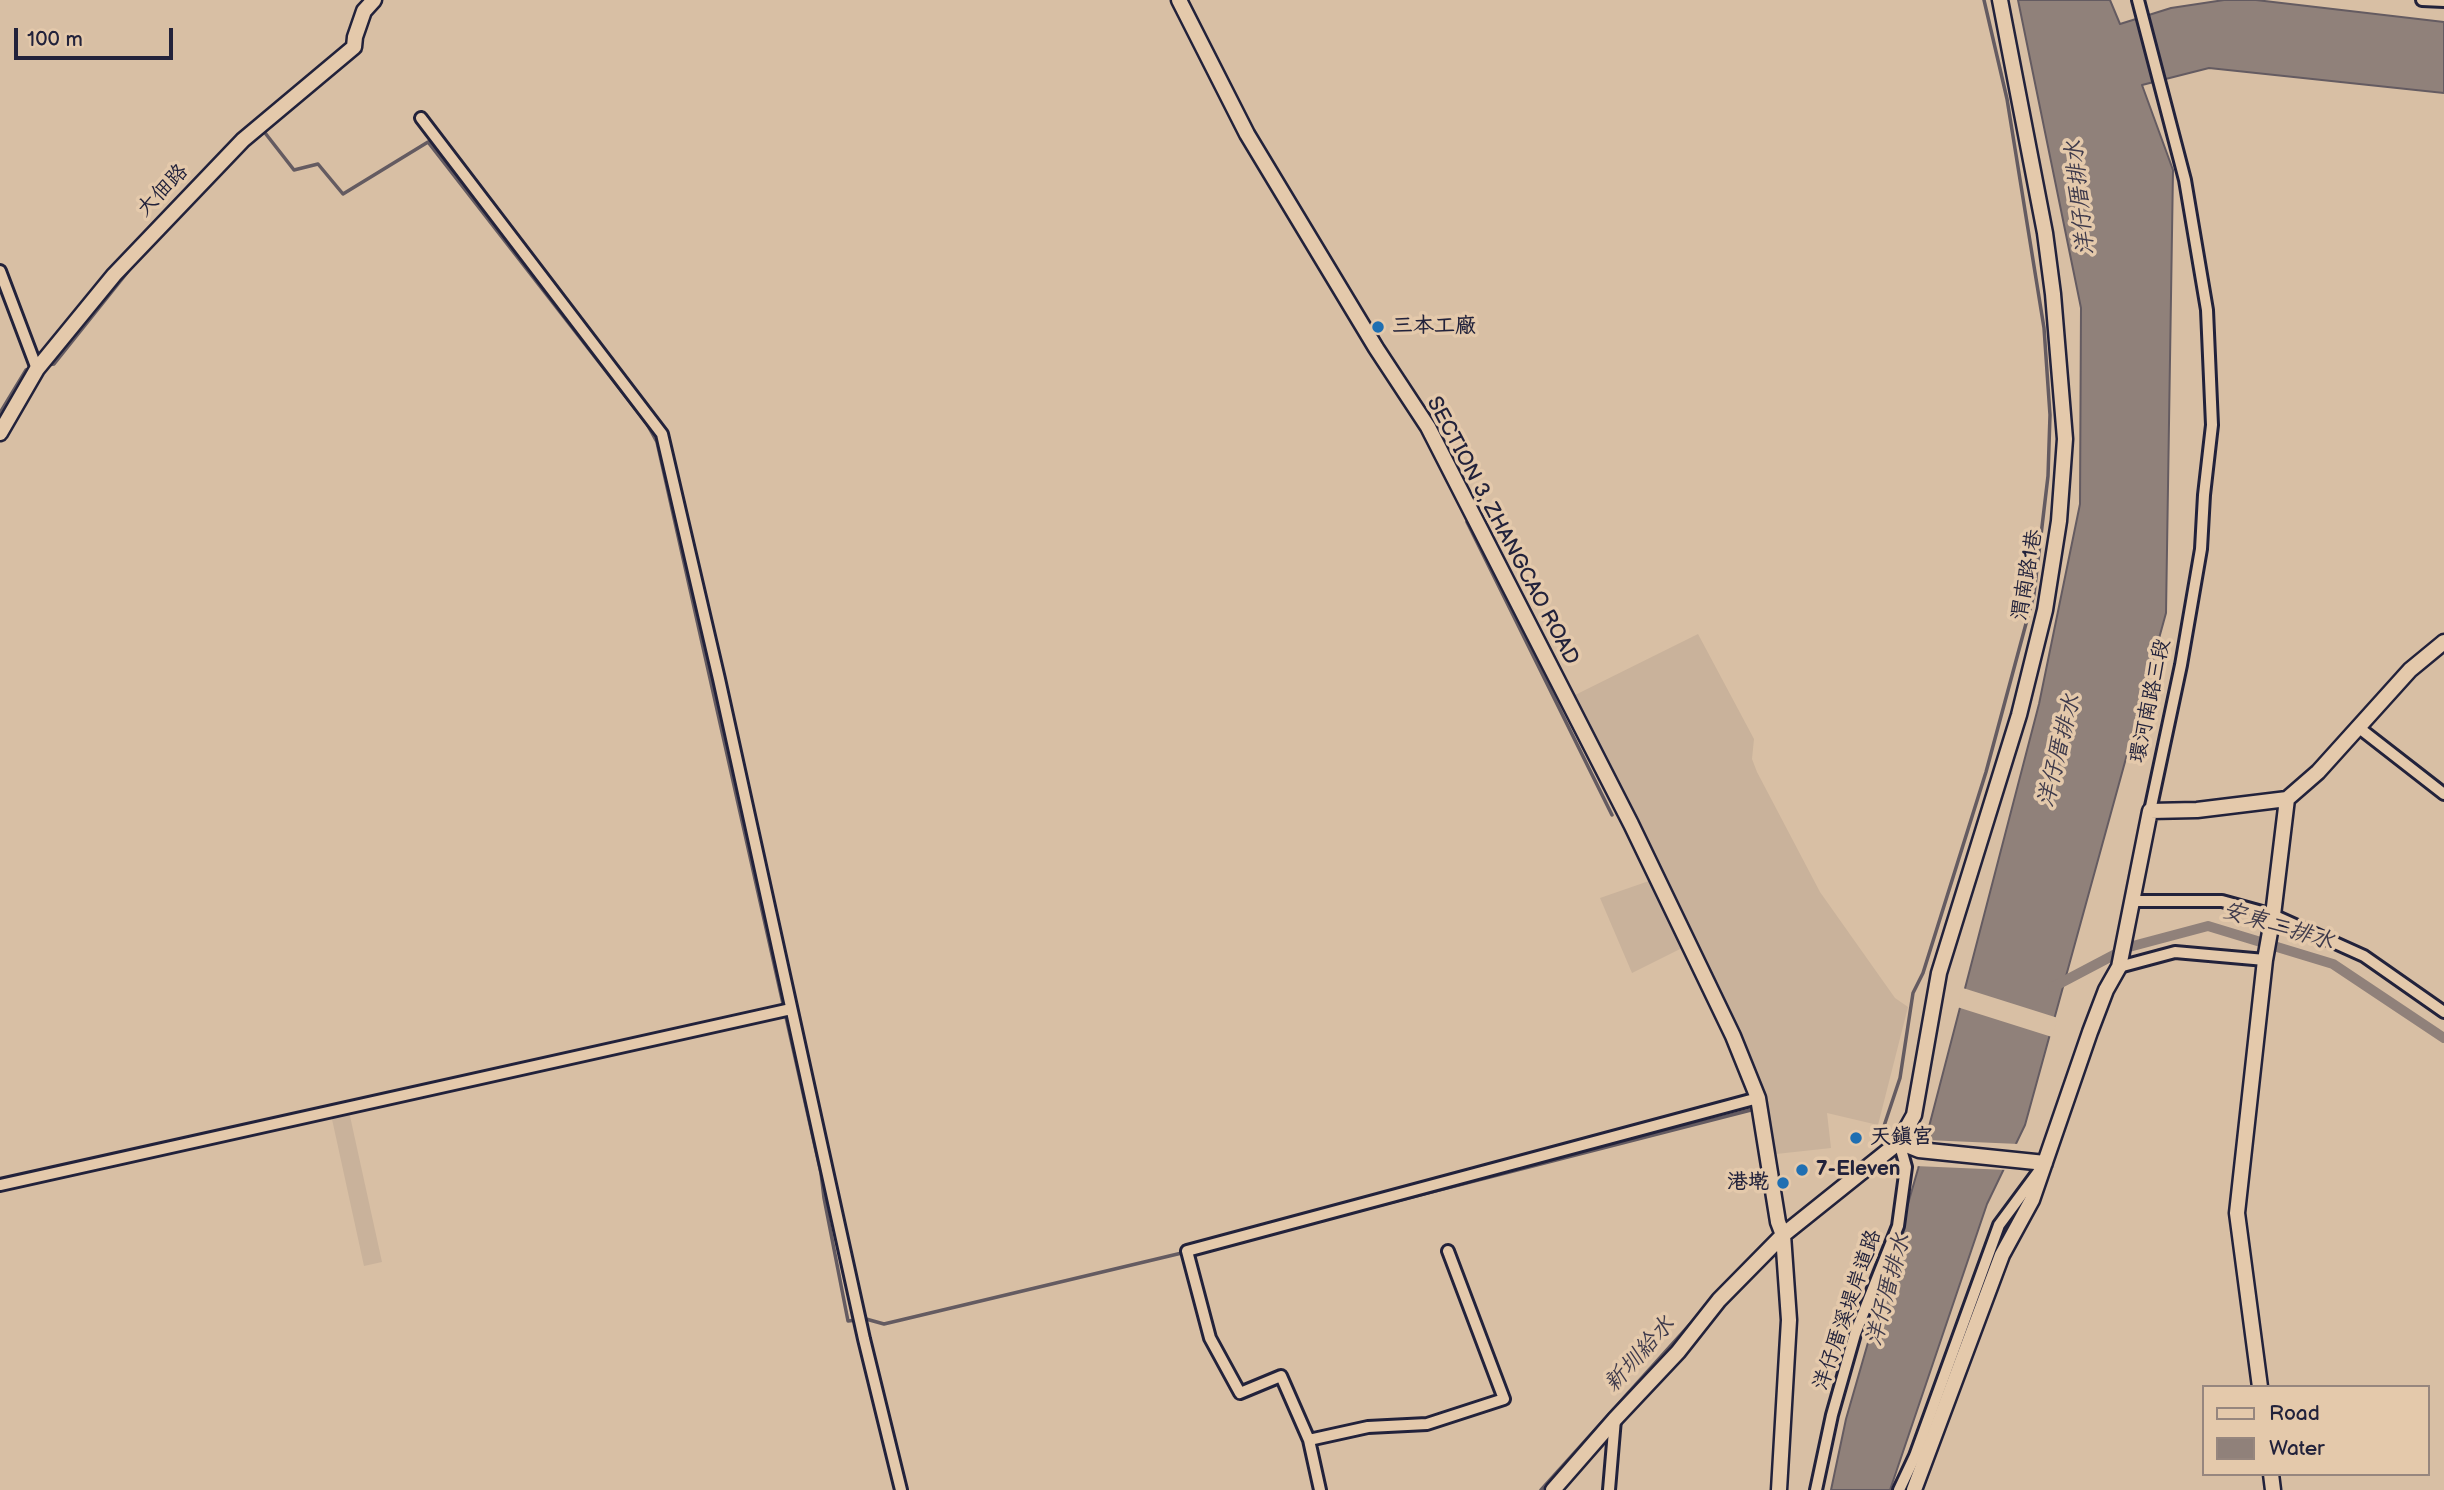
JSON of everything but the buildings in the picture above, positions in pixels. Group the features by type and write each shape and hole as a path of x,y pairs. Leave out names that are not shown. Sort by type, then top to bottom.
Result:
{"street":[{"name":"大佃路","path":"0,433 37,369 136,250 243,140 354,47 364,11 374,0"},
{"name":"SECTION 3, ZHANGCAO ROAD","path":"1179,0 1247,134 1369,337 1428,427 1631,824 1733,1036 1758,1098 1780,1229 1789,1320 1779,1490"},
{"name":"渭南路1巷","path":"1899,1142 1913,1115 1939,973 2019,715 2045,610 2059,521 2065,439 2053,294 2045,233 2000,0"},
{"path":"2422,0 2444,1"},
{"name":"環河南路三段","path":"1914,1490 2002,1255 2032,1200 2090,1032 2106,990 2119,967 2202,549 2211,425 2207,310 2185,180 2140,1"},
{"path":"421,118 662,434 864,1339 901,1490"},
{"path":"0,271 37,369"},
{"path":"2150,811 2197,810 2287,799 2318,772 2410,670 2444,642"},
{"path":"2358,727 2444,794"},
{"path":"2260,1385 2237,1213 2265,956 2287,799"},
{"path":"2130,908 2222,901 2364,956 2444,1012"},
{"path":"2119,967 2175,952 2265,956"},
{"path":"0,1185 791,1009"},
{"path":"1320,1490 1309,1440 1281,1376 1240,1393 1210,1338 1187,1251 1758,1098"},
{"path":"1553,1490 1678,1352 1718,1300 1780,1229 1899,1142 1919,1150 2045,1163"},
{"name":"洋仔厝溪堤岸道路","path":"1816,1490 1832,1415 1855,1334 1898,1226 1906,1167 1899,1142"},
{"path":"1899,1490 1998,1225 2045,1163"},
{"path":"1309,1440 1368,1427 1427,1424 1504,1399 1448,1251"},
{"path":"1609,1490 1615,1419"}],"shaded area":[{"path":"1698,634 1754,739 1752,759 1757,772 1820,892 1895,998 1908,1007 1878,1125 1827,1113 1831,1148 1776,1154 1758,1098 1567,699"},
{"path":"1649,881 1682,948 1632,973 1600,898"},
{"path":"348,1107 382,1262 364,1266 330,1110"}],"water":[{"name":"洋仔厝排水","path":"2018,0 2110,0 2120,24 2171,8 2224,0 2256,0 2444,22 2444,93 2209,68 2142,85 2173,170 2166,613 2025,1125 1987,1204 1890,1490 1831,1490 1846,1419 1918,1169 2039,704 2080,504 2081,308"}],"pier":[{"path":"1963,988 2058,1018 2052,1037 1957,1007"},
{"path":"1926,1140 2019,1144 2007,1170 1915,1166"}],"waterway":[{"path":"1884,1126 1900,1078 1913,993 1923,973 1986,772 2034,594 2048,476 2050,415 2044,328 2007,99 1984,0"},
{"path":"262,129 294,170 318,164 343,194 428,142 647,424 657,442 821,1173 848,1321 866,1319 884,1324 1186,1252"},
{"path":"47,365 54,364 134,264"},
{"path":"0,413 26,370 32,368"},
{"path":"1467,522 1612,815"},
{"name":"安東二排水","path":"2053,987 2129,947 2208,926 2333,964 2444,1038"},
{"path":"1330,1218 1751,1110"},
{"name":"新圳給水","path":"1750,1259 1765,1243"},
{"name":"新圳給水","path":"1541,1490 1702,1311"}],"place":[{"name":"三本工廠","path":"1378,327"},
{"name":"天鎮宮","path":"1856,1138"},
{"name":"7-Eleven","path":"1802,1170"},
{"name":"港墘","path":"1783,1183"}]}
